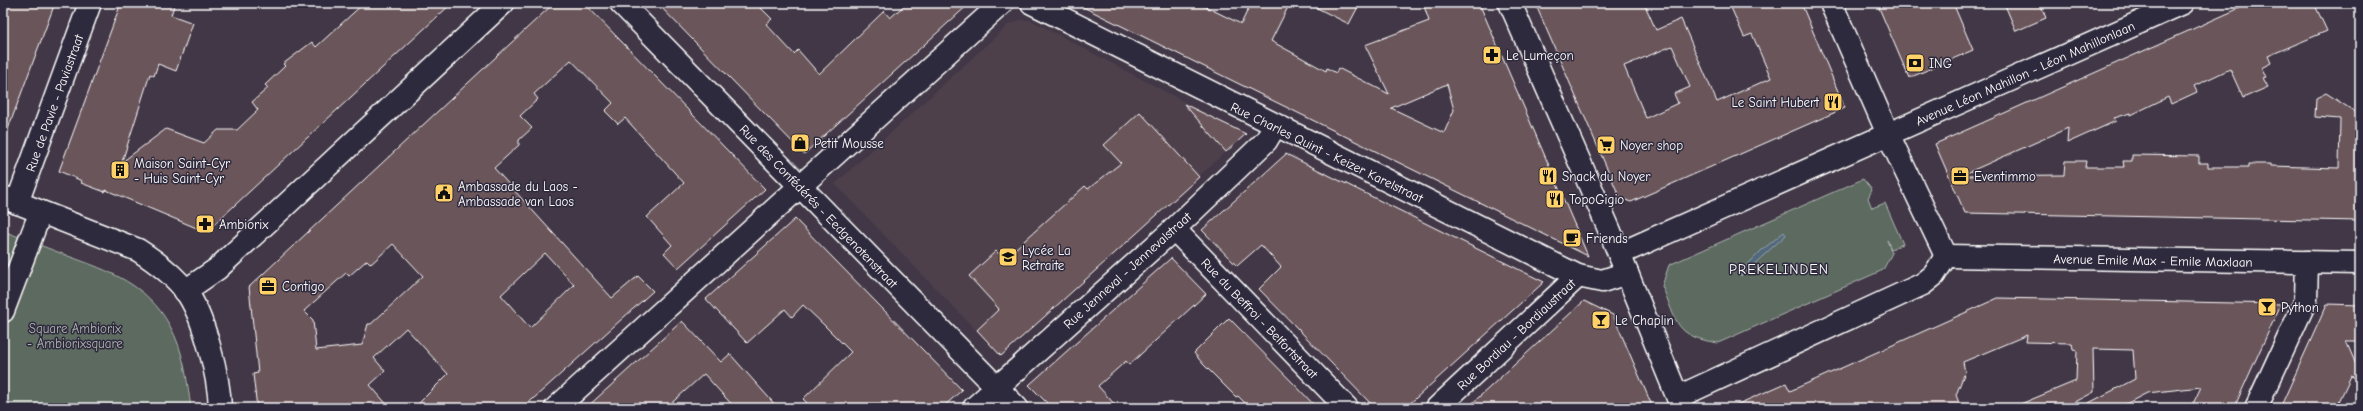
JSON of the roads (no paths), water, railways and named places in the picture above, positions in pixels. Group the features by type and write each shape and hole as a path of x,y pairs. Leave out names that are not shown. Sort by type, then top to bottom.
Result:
{"street":[{"name":"Rue de Pavie - Paviastraat","path":"10,200 90,3"},
{"path":"185,291 217,269 503,3"},
{"name":"Rue des Confédérés - Eedgenotenstraat","path":"621,3 1017,408"},
{"path":"556,408 1002,3"},
{"name":"Rue Charles Quint - Keizer Karelstraat","path":"1032,3 1275,126 1578,276 1602,281 1623,264"},
{"path":"1510,3 1623,264 1680,402 1923,284 1934,275 1946,256 1888,134 1831,3"},
{"name":"Avenue Léon Mahillon - Léon Mahillonlaan","path":"1623,264 1888,134 2183,3"},
{"name":"Rue Jenneval - Jennevalstraat","path":"974,408 1174,229 1266,141 1275,126"},
{"path":"10,200 138,250 158,263 185,291 203,327 214,365 220,408"},
{"path":"3,311 36,224"},
{"name":"Rue du Beffroi - Belfortstraat","path":"1174,229 1347,408"},
{"name":"Avenue Emile Max - Emile Maxlaan","path":"1946,256 2360,263"},
{"path":"2256,408 2306,300 2308,262"},
{"name":"Rue Bordiau - Bordiaustraat","path":"1437,408 1578,276"}],"water":[{"path":"1784,232 1786,235 1741,276 1739,273 1762,250"}],"place":[{"name":"Le Lumeçon","path":"1492,55"},
{"name":"ING","path":"1915,63"},
{"name":"Le Saint Hubert","path":"1833,102"},
{"name":"Petit Mousse","path":"800,143"},
{"name":"Noyer shop","path":"1606,145"},
{"name":"Maison Saint-Cyr - Huis Saint-Cyr","path":"120,170"},
{"name":"Snack du Noyer","path":"1548,176"},
{"name":"Eventimmo","path":"1960,176"},
{"name":"Ambassade du Laos - Ambassade van Laos","path":"444,193"},
{"name":"TopoGigio","path":"1555,199"},
{"name":"Ambiorix","path":"205,224"},
{"name":"Friends","path":"1572,238"},
{"name":"Lycée La Retraite","path":"1008,257"},
{"name":"Contigo","path":"268,286"},
{"name":"Python","path":"2267,307"},
{"name":"Le Chaplin","path":"1601,320"}],"district":[{"name":"PREKELINDEN","path":"1779,269"}],"park label":[{"name":"Square Ambiorix - Ambiorixsquare","path":"75,336"}]}
